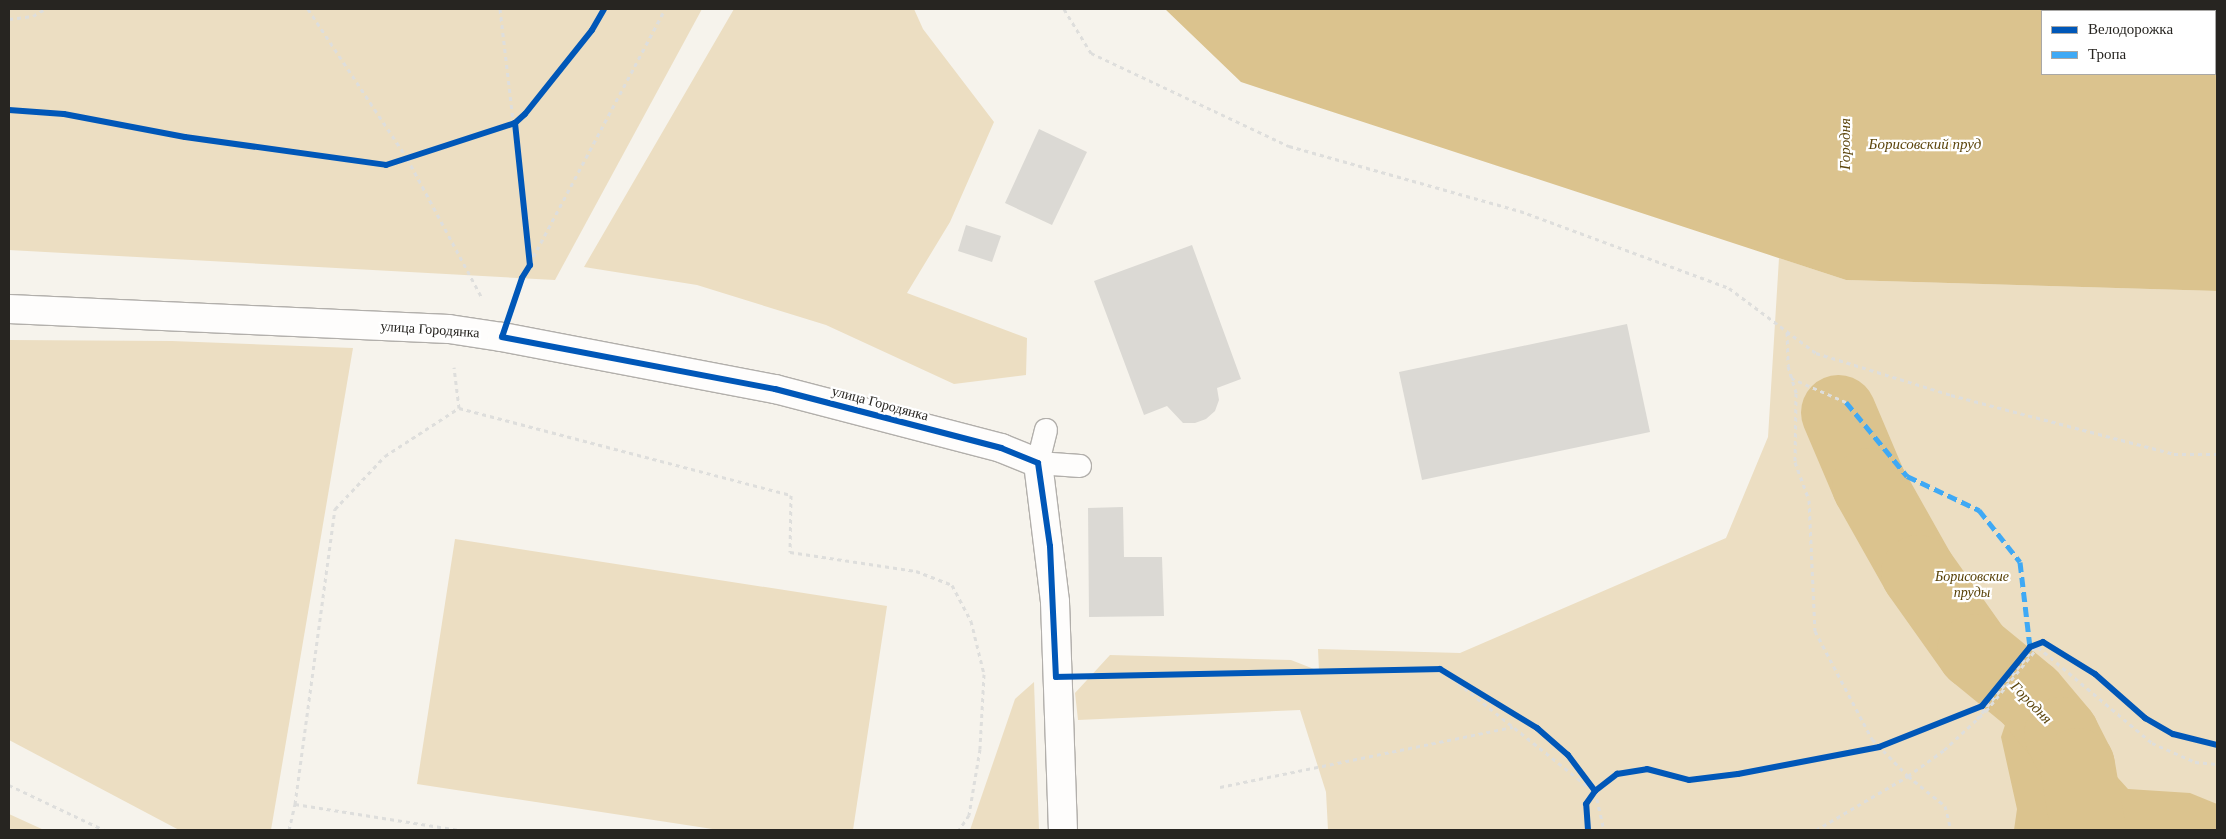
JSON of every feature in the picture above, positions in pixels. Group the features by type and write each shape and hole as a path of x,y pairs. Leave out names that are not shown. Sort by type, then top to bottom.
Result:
{"street":[{"name":"улица Городянка","path":"9,309 450,329 775,388 1001,448 1038,462"},
{"path":"1038,462 1052,564 1063,830"}],"lane":[{"path":"1046,430 1038,462 1080,466"}],"path":[{"path":"9,19 33,16 45,9"},
{"path":"308,9 408,158 502,337"},
{"path":"500,9 517,121 530,265 665,9"},
{"path":"1064,9 1091,53 1290,146 1520,211 1730,288 1816,353 1951,395 2174,454 2217,454"},
{"path":"506,126 517,121"},
{"path":"400,160 416,155"},
{"path":"450,329 459,408"},
{"path":"1787,332 1788,366 1796,393 1795,462 1809,500 1815,632 1879,747 1908,776 1945,806 1951,830"},
{"path":"1791,378 1846,402"},
{"path":"289,830 295,804 335,509 385,456 459,408 791,495 790,552 916,572 952,586 971,621 984,674 980,749 969,815 959,830"},
{"path":"1816,830 1908,776 1944,750 1977,719 2033,649 2043,642 2051,646"},
{"path":"2033,649 2038,647 2152,743 2195,762 2217,764"},
{"path":"1440,669 1594,792"},
{"path":"1056,677 1440,669 1536,728 1568,755 1594,792 1604,830"},
{"path":"1974,710 1984,708"},
{"path":"1220,787 1513,727"},
{"path":"1869,748 1886,744"},
{"path":"9,785 104,830"},
{"path":"1590,798 1602,786"},
{"path":"295,804 459,830"}],"green space":[{"path":"9,9 702,9 555,280 9,250"},
{"path":"734,9 914,9 923,29 994,122 950,222 907,293 1027,338 1026,375 954,384 826,325 697,285 584,267"},
{"name":"Борисовские пруды","path":"1779,258 1846,280 2217,291 2217,830 1328,830 1326,792 1300,710 1078,720 1075,693 1110,655 1291,660 1319,671 1318,649 1460,653 1726,538 1768,437"},
{"path":"9,340 172,341 353,348 271,830 179,830 9,740"},
{"path":"455,539 887,606 853,830 719,830 417,784"},
{"path":"1034,682 1039,830 970,830 1015,699"},
{"path":"9,814 44,830 9,830"}],"water":[{"name":"Борисовский пруд","path":"1165,9 2217,9 2217,291 1846,280 1241,82"},
{"path":"2039,680 2064,705 2109,768 2128,789 2190,793 2217,804 2217,830 2014,830 2017,809 2001,737 2008,716"}],"building":[{"path":"1039,129 1087,152 1052,225 1005,203"},
{"path":"966,225 1001,236 992,262 958,251"},
{"path":"1192,245 1241,379 1217,388 1219,400 1215,411 1206,419 1195,423 1183,423 1167,406 1144,415 1094,281"},
{"path":"1627,324 1650,432 1422,480 1399,372"},
{"path":"1123,507 1124,557 1162,557 1164,616 1089,617 1088,508"}],"waterway":[{"name":"Городня","path":"1838,412 1869,485 1918,572 1974,651 2029,696 2061,734 2077,765 2088,830"}],"marked path":[{"path":"1846,402 1907,476 1979,510 2020,562 2030,647"}],"cycle path":[{"path":"9,110 64,114 185,137 386,165 515,123 525,114 592,30 604,9"},
{"path":"515,123 530,265 522,278 502,337 775,389 1001,448 1038,463 1050,546 1056,677 1440,669 1537,728 1568,755 1595,791"},
{"path":"1588,830 1586,804 1595,791 1617,774 1647,769 1689,780 1738,774 1879,747 1982,706 2030,647 2043,642 2095,674 2145,718 2173,734 2217,745"}]}
